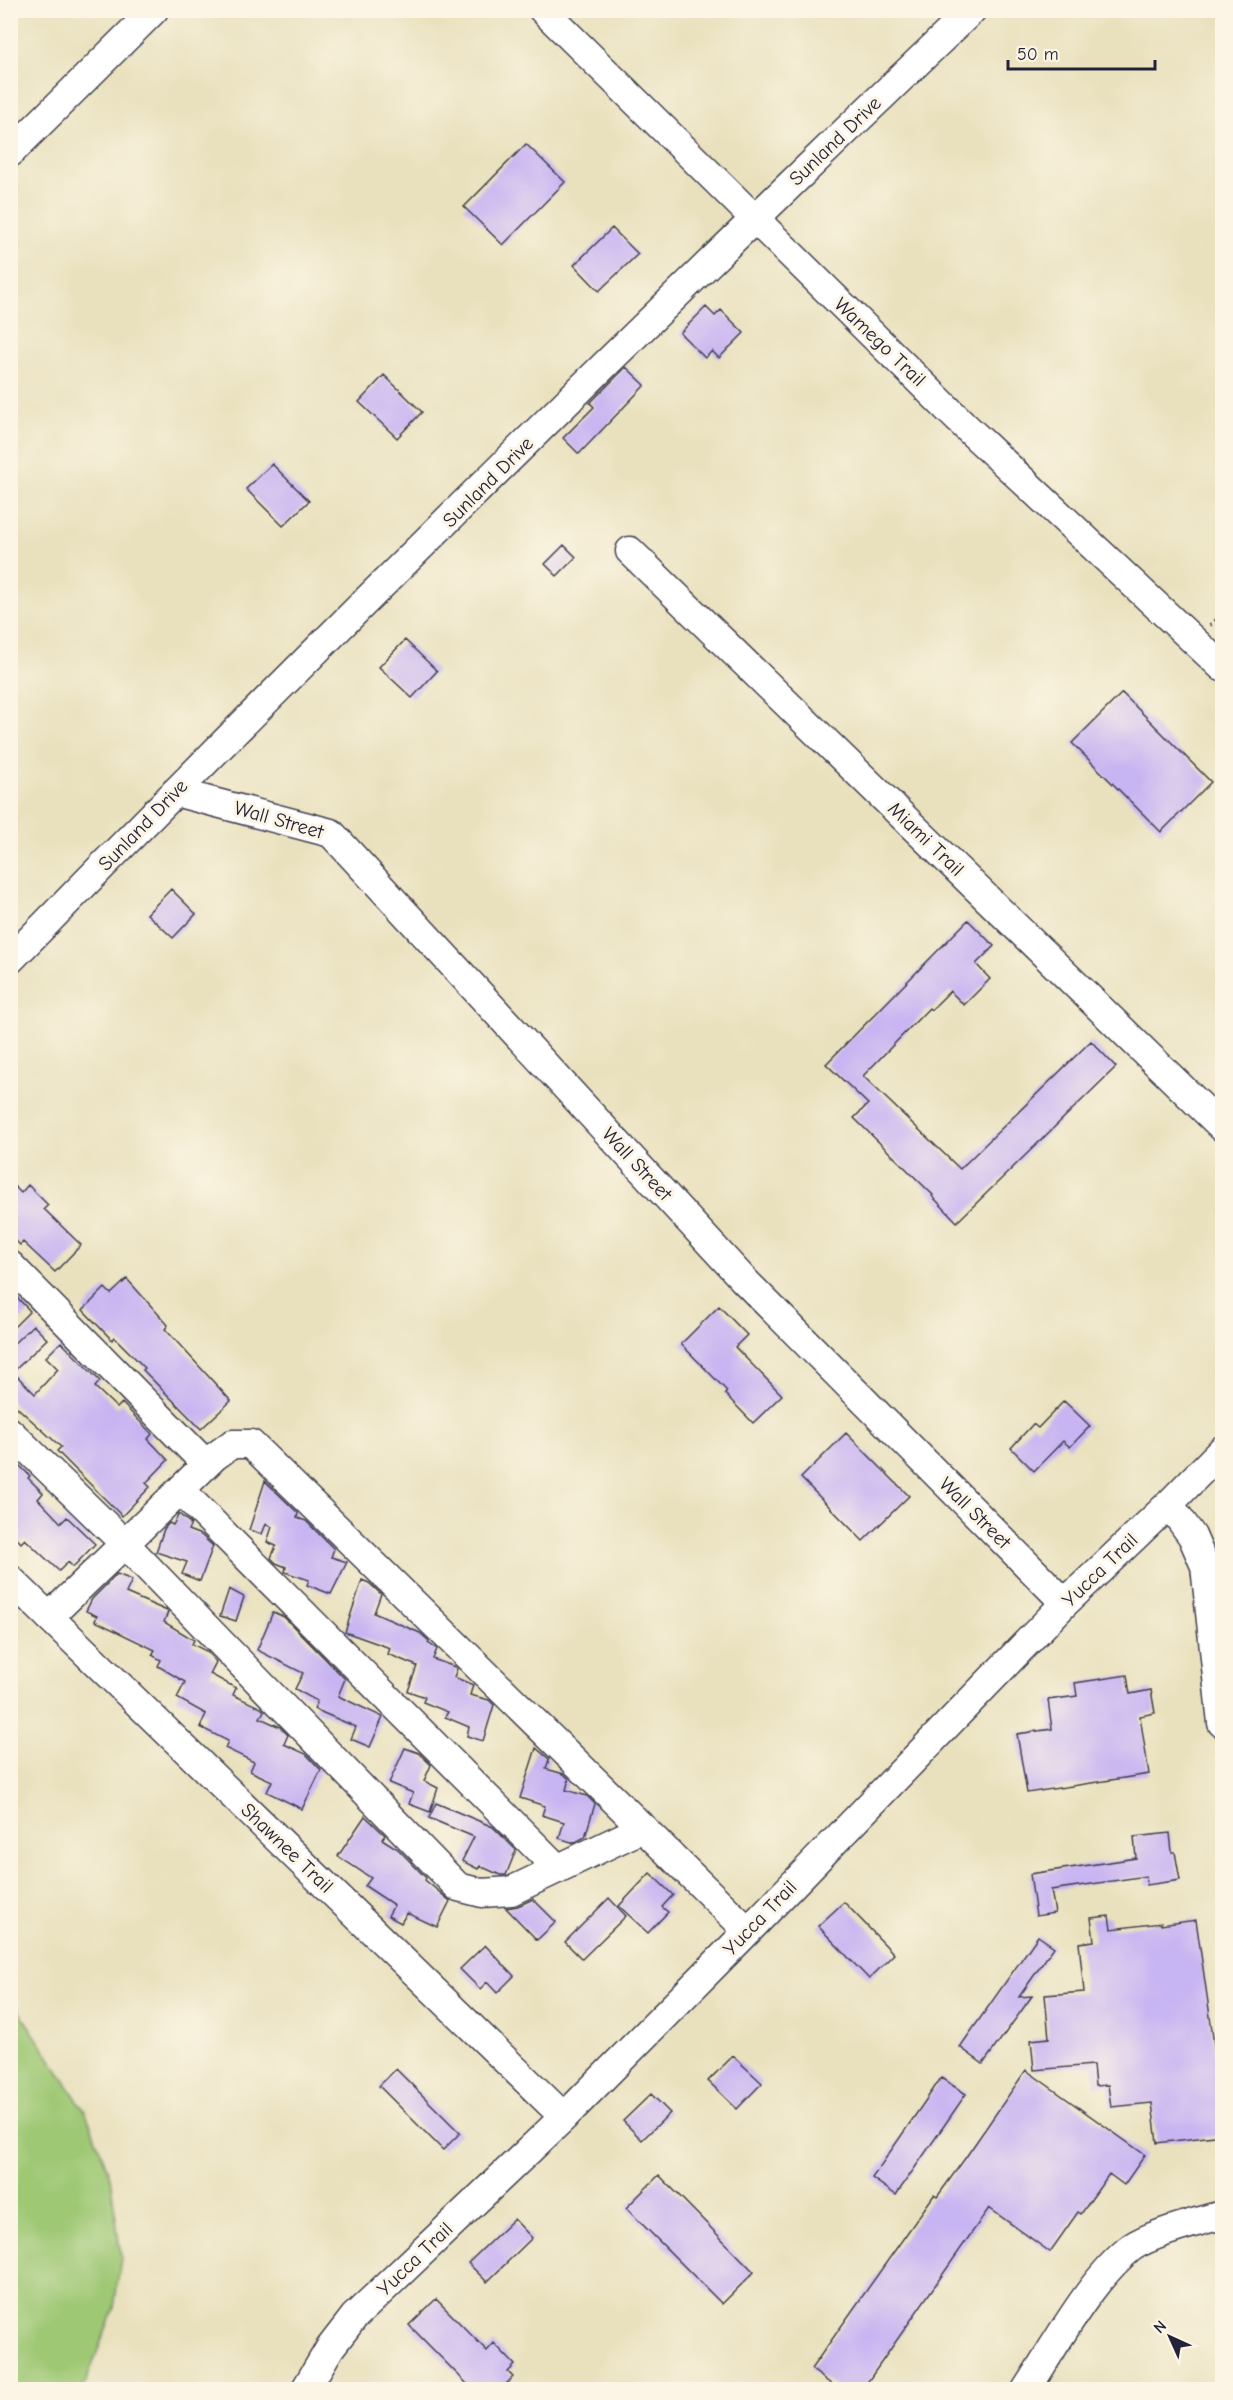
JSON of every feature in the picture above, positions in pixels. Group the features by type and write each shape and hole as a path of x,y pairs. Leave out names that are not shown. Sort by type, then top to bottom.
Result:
{"street":[{"path":"10,153 154,10"},
{"name":"Wamego Trail","path":"543,10 968,428 1222,667"},
{"name":"Sunland Drive","path":"10,960 175,792 753,219 972,10"},
{"name":"Miami Trail","path":"630,551 1222,1127"},
{"name":"Wall Street","path":"175,792 331,833 743,1279 1065,1603"},
{"path":"10,1265 206,1464"},
{"path":"10,1432 124,1544 458,1887 482,1893 511,1891 643,1828"},
{"path":"49,1617 206,1464 232,1444 250,1444 748,1931"},
{"name":"Yucca Trail","path":"305,2390 330,2348 354,2317 564,2116 748,1931 1065,1603 1170,1504 1222,1450"},
{"path":"180,1490 558,1869"},
{"path":"1170,1504 1192,1536 1205,1566 1222,1723"},
{"name":"Shawnee Trail","path":"10,1579 564,2116"},
{"path":"1026,2390 1101,2277 1133,2246 1156,2236 1222,2215"}],"green space":[{"path":"11,1999 86,2113 110,2176 121,2257 114,2308 83,2389 11,2389"}],"building":[{"path":"526,144 565,182 503,245 464,207"},
{"path":"612,228 638,254 599,291 574,265"},
{"path":"706,307 715,316 721,310 744,333 719,358 712,351 705,358 680,333"},
{"path":"626,367 645,385 579,454 563,438 594,407 590,403"},
{"path":"384,375 422,412 397,438 359,402"},
{"path":"272,464 309,501 283,526 246,489"},
{"path":"564,545 576,557 557,576 545,564"},
{"path":"405,640 437,671 412,698 379,667"},
{"path":"1122,693 1211,782 1161,832 1072,743"},
{"path":"171,889 196,914 173,938 147,914"},
{"path":"968,920 994,946 976,964 990,979 964,1005 950,991 931,1010 929,1008 863,1076 960,1169 1091,1041 1116,1067 957,1222 933,1195 854,1118 868,1104 826,1064"},
{"path":"10,1182 21,1193 28,1185 48,1205 44,1209 81,1245 55,1272 23,1242 20,1245 10,1235"},
{"path":"127,1279 168,1325 165,1329 231,1401 201,1429 143,1370 145,1368 114,1337 112,1340 83,1310 105,1288 111,1294"},
{"path":"10,1290 30,1311 10,1331"},
{"path":"719,1306 747,1335 735,1347 782,1395 753,1423 725,1394 727,1391 681,1344"},
{"path":"33,1325 47,1339 13,1372 35,1394 58,1369 46,1357 61,1342 100,1381 95,1387 117,1408 122,1403 152,1434 148,1439 168,1460 146,1483 150,1487 122,1516 57,1451 61,1447 10,1401 10,1347"},
{"path":"1064,1401 1090,1426 1070,1447 1063,1441 1034,1471 1011,1448 1033,1424 1038,1428"},
{"path":"846,1433 909,1496 863,1541 801,1478"},
{"path":"10,1456 43,1493 38,1499 61,1523 67,1517 95,1544 73,1567 68,1562 59,1571 25,1539 21,1543 10,1531"},
{"path":"265,1481 298,1513 297,1518 306,1521 334,1549 331,1557 347,1562 331,1594 307,1585 309,1580 285,1572 286,1567 271,1558 276,1546 267,1542 272,1527 266,1524 262,1534 249,1530"},
{"path":"179,1514 191,1524 188,1530 201,1535 213,1546 200,1581 182,1574 187,1562 156,1552 164,1529 169,1523 173,1525"},
{"path":"117,1574 132,1580 126,1593 167,1611 164,1622 194,1640 192,1644 206,1651 216,1662 210,1674 236,1688 233,1695 261,1708 264,1711 260,1718 280,1727 288,1735 284,1744 306,1754 321,1770 302,1809 267,1792 272,1781 250,1771 254,1762 225,1748 228,1741 200,1727 206,1714 177,1698 185,1682 158,1666 161,1660 152,1655 155,1650 95,1621 97,1616 86,1611 92,1599"},
{"path":"362,1580 381,1594 374,1613 420,1633 437,1649 433,1659 455,1667 457,1669 454,1677 473,1685 470,1695 489,1700 494,1705 483,1741 467,1736 469,1727 445,1717 448,1712 423,1702 425,1697 408,1691 417,1666 388,1654 390,1648 345,1632"},
{"path":"229,1589 244,1597 236,1621 220,1616"},
{"path":"273,1612 284,1617 345,1679 338,1696 383,1717 370,1747 351,1739 356,1727 314,1709 317,1701 295,1689 303,1673 257,1650"},
{"path":"1127,1675 1130,1694 1151,1690 1155,1713 1140,1716 1149,1774 1027,1793 1017,1734 1052,1729 1048,1700 1077,1696 1075,1683"},
{"path":"405,1748 419,1753 431,1765 424,1781 438,1788 430,1812 409,1804 413,1793 389,1783"},
{"path":"536,1748 549,1759 546,1769 564,1774 569,1779 566,1790 587,1796 595,1804 585,1837 574,1843 559,1838 564,1822 542,1815 545,1806 520,1798"},
{"path":"436,1803 493,1827 516,1850 506,1875 500,1875 480,1866 478,1869 462,1861 474,1837 429,1818"},
{"path":"365,1816 385,1835 382,1839 398,1849 426,1878 425,1880 450,1901 437,1927 407,1913 401,1923 388,1916 394,1905 365,1886 371,1878 338,1856"},
{"path":"1170,1833 1172,1852 1175,1852 1180,1880 1147,1885 1146,1876 1051,1890 1055,1913 1036,1916 1030,1874 1136,1858 1134,1837"},
{"path":"650,1873 673,1895 662,1907 668,1912 648,1933 619,1906"},
{"path":"609,1898 626,1916 582,1959 565,1942"},
{"path":"533,1899 556,1922 537,1940 506,1908 518,1906"},
{"path":"844,1902 894,1954 869,1979 818,1926"},
{"path":"1109,1916 1111,1929 1196,1920 1222,2099 1222,2135 1157,2143 1152,2103 1111,2107 1108,2085 1095,2086 1093,2065 1034,2070 1031,2040 1049,2038 1045,1995 1084,1992 1079,1943 1094,1941 1091,1918"},
{"path":"1038,1936 1054,1947 1019,1997 1032,1996 983,2064 960,2047"},
{"path":"485,1945 514,1976 497,1993 487,1982 480,1989 460,1969"},
{"path":"733,2056 762,2083 737,2109 708,2081"},
{"path":"396,2069 460,2133 443,2150 379,2086"},
{"path":"1026,2070 1145,2155 1124,2185 1109,2174 1050,2252 989,2208 862,2390 839,2390 811,2369 934,2195 937,2197 966,2157"},
{"path":"941,2078 966,2094 896,2195 872,2178"},
{"path":"651,2094 670,2113 642,2140 623,2121"},
{"path":"659,2175 754,2272 722,2304 626,2208"},
{"path":"514,2219 532,2238 487,2282 468,2263"},
{"path":"436,2299 487,2351 494,2343 515,2365 508,2372 513,2377 500,2390 473,2390 409,2325"}]}
